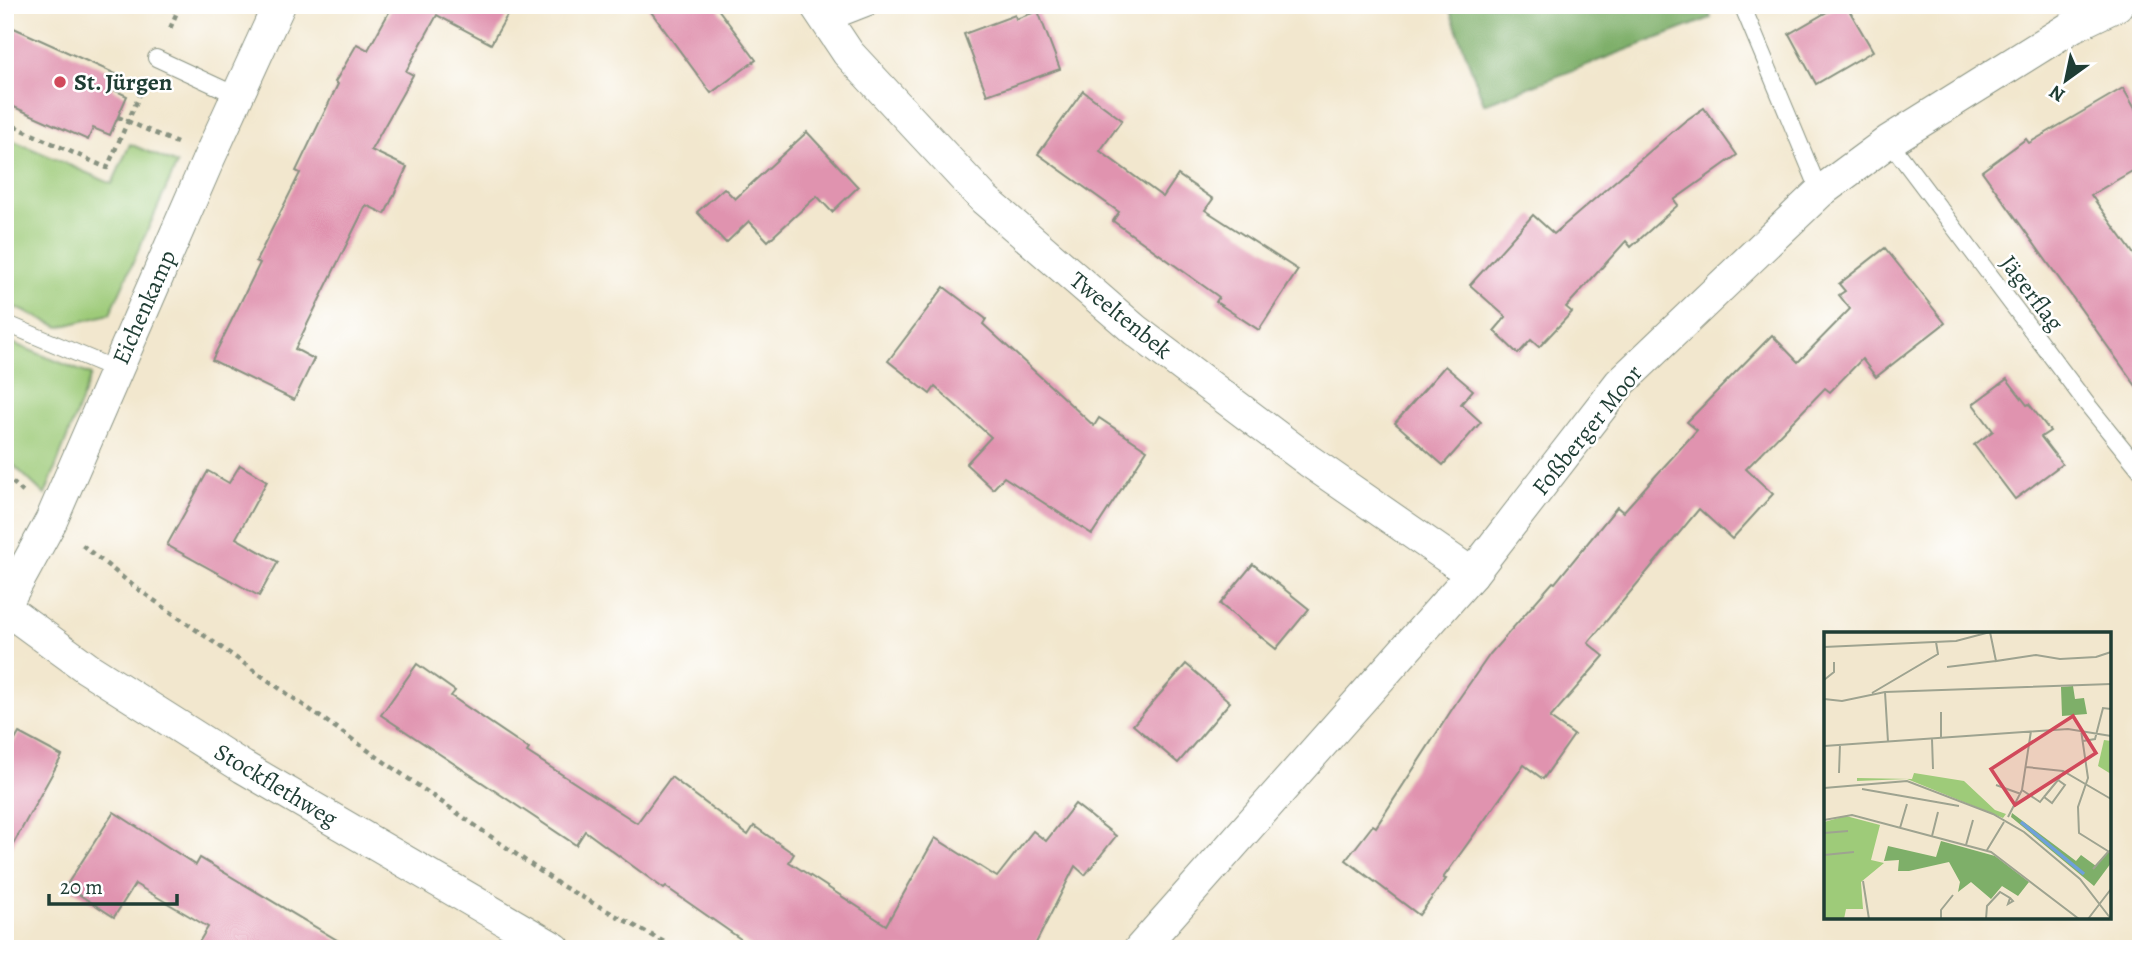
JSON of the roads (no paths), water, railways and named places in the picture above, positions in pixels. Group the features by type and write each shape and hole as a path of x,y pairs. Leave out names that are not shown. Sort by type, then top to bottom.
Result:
{"street":[{"name":"Eichenkamp","path":"5,607 51,521 209,158 279,5"},
{"name":"Foßberger Moor","path":"1140,949 1472,574 1620,383 1820,192 1889,141 2073,26 2117,5"},
{"name":"Tweeltenbek","path":"822,14 848,53 985,200 1135,330 1309,461 1472,574"},
{"name":"Stockflethweg","path":"5,607 87,668 243,767 555,949"}],"lane":[{"path":"822,14 874,5"},
{"path":"1742,5 1820,192"},
{"path":"156,58 238,96"},
{"name":"Jägerflag","path":"1889,141 2087,404 2141,471"},
{"path":"5,323 117,370"}],"place":[{"name":"St. Jürgen","path":"60,82"}]}
